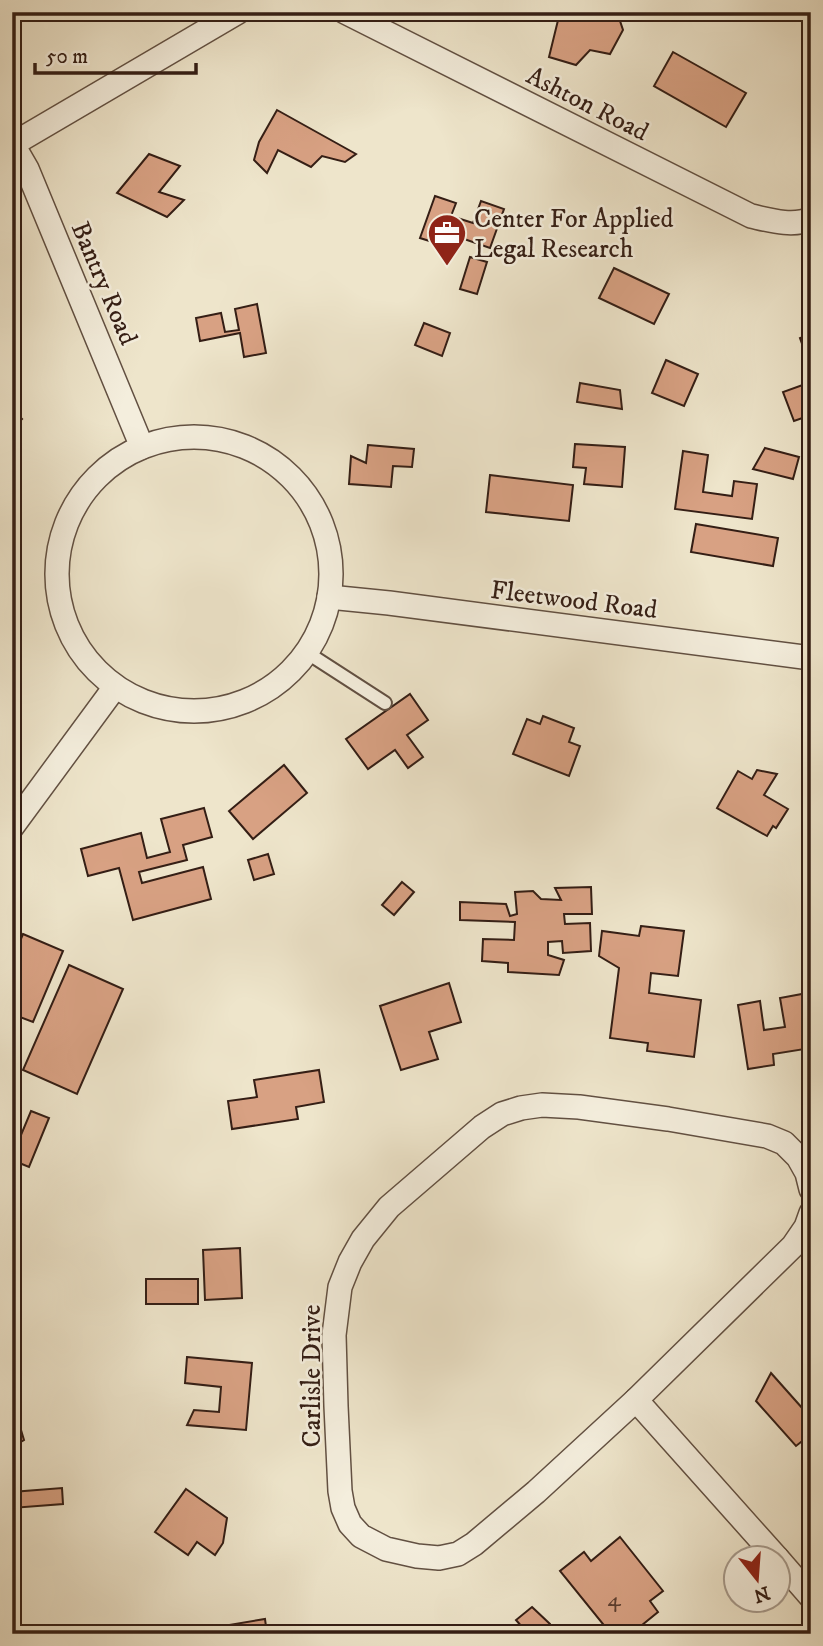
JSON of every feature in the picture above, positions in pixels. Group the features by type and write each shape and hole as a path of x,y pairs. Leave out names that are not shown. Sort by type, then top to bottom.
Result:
{"street":[{"path":"13,144 238,12"},
{"name":"Ashton Road","path":"345,12 751,216 791,223 811,219"},
{"name":"Bantry Road","path":"13,144 27,169 142,447"},
{"path":"178,438 214,438 249,448 280,467 306,494 323,526 331,561 329,597 321,626 306,652 286,675 261,693 233,705 203,710 172,709 143,701 115,687 88,662 68,631 57,596 57,559 66,523 84,491 110,465 142,447 178,438"},
{"name":"Fleetwood Road","path":"329,597 811,658"},
{"path":"12,827 115,687"},
{"name":"Carlisle Drive","path":"811,1189 807,1173 798,1157 784,1143 767,1136 668,1119 542,1105 502,1114 482,1127 389,1207 363,1240 340,1287 334,1335 340,1491 350,1524 361,1536 386,1549 417,1556 439,1558 458,1553 474,1544 536,1492 636,1400 793,1246 806,1227 811,1213"},
{"path":"636,1400 764,1544"},
{"path":"792,1576 811,1597"}],"lane":[{"path":"306,652 385,703"}],"building":[{"path":"560,12 617,12 623,30 610,54 590,50 576,65 549,57"},
{"path":"673,52 746,93 726,127 654,86"},
{"path":"277,110 356,154 345,162 322,156 311,167 278,150 267,173 254,160 259,142"},
{"path":"149,154 180,166 159,192 184,200 167,217 117,193"},
{"path":"435,196 456,203 451,216 473,223 481,201 504,209 490,248 444,232 439,244 420,238"},
{"path":"470,257 487,262 477,294 460,289"},
{"path":"614,268 669,294 654,324 599,298"},
{"path":"257,304 266,353 244,357 240,333 200,341 196,318 221,313 225,332 239,330 235,309"},
{"path":"424,323 450,333 442,356 415,345"},
{"path":"811,334 811,369 800,338"},
{"path":"666,360 698,374 684,406 652,393"},
{"path":"811,382 811,415 794,421 783,392"},
{"path":"580,383 620,390 622,409 577,402"},
{"path":"12,401 14,411 22,419 12,429"},
{"path":"575,444 625,447 622,487 584,484 586,468 573,467"},
{"path":"368,445 414,449 412,467 393,466 391,487 349,484 351,456 366,463"},
{"path":"765,448 799,457 793,479 753,469"},
{"path":"683,451 708,455 703,492 732,496 734,481 757,484 752,519 675,509"},
{"path":"490,475 573,485 569,521 486,512"},
{"path":"696,524 778,538 773,566 691,552"},
{"path":"12,662 19,668 12,675"},
{"path":"410,694 428,720 407,735 423,757 408,768 395,750 368,769 346,739"},
{"path":"543,716 574,728 569,742 580,746 569,776 513,754 527,719 540,724"},
{"path":"284,765 307,793 253,839 229,811"},
{"path":"757,770 777,774 764,795 788,809 776,828 773,826 767,836 717,808 738,771 752,779"},
{"path":"204,808 212,837 183,845 187,860 139,872 142,883 203,867 211,899 133,920 119,868 88,876 81,849 141,833 147,858 170,852 161,819"},
{"path":"268,854 274,874 254,880 248,860"},
{"path":"402,882 414,892 394,915 382,905"},
{"path":"591,887 592,914 564,914 565,924 590,923 591,951 563,953 562,941 548,942 548,955 564,960 559,975 508,972 508,963 482,961 483,939 514,940 515,922 460,920 460,902 506,904 510,916 517,914 515,892 533,891 541,899 561,900 555,888"},
{"path":"641,926 684,931 678,976 651,973 649,993 701,1000 694,1057 647,1051 648,1043 610,1038 619,968 599,956 602,931 639,936"},
{"path":"23,934 63,951 33,1022 12,1014 12,960"},
{"path":"69,965 123,989 77,1094 23,1070"},
{"path":"449,983 461,1022 429,1032 438,1059 401,1070 380,1006"},
{"path":"802,994 811,1048 773,1054 774,1065 748,1069 738,1005 760,1001 764,1030 785,1027 780,998"},
{"path":"319,1070 324,1102 296,1107 298,1119 232,1129 228,1101 257,1097 254,1080"},
{"path":"31,1111 49,1118 29,1167 12,1160 12,1132 21,1135"},
{"path":"240,1248 242,1298 205,1300 203,1250"},
{"path":"146,1279 198,1279 198,1304 146,1304"},
{"path":"187,1357 252,1363 246,1430 187,1425 194,1410 219,1412 221,1387 185,1383"},
{"path":"771,1373 811,1418 811,1434 796,1446 756,1401"},
{"path":"12,1400 24,1440 12,1447"},
{"path":"62,1488 63,1504 12,1508 12,1492"},
{"path":"186,1489 227,1518 223,1543 215,1555 197,1542 188,1555 155,1532"},
{"path":"620,1537 663,1591 650,1601 658,1612 631,1634 611,1634 560,1571 584,1552 591,1561"},
{"path":"532,1607 550,1624 550,1634 517,1634 523,1628 516,1620"},
{"path":"265,1619 267,1634 212,1634 211,1628"}],"place":[{"name":"Center For Applied Legal Research","path":"447,267"}]}
